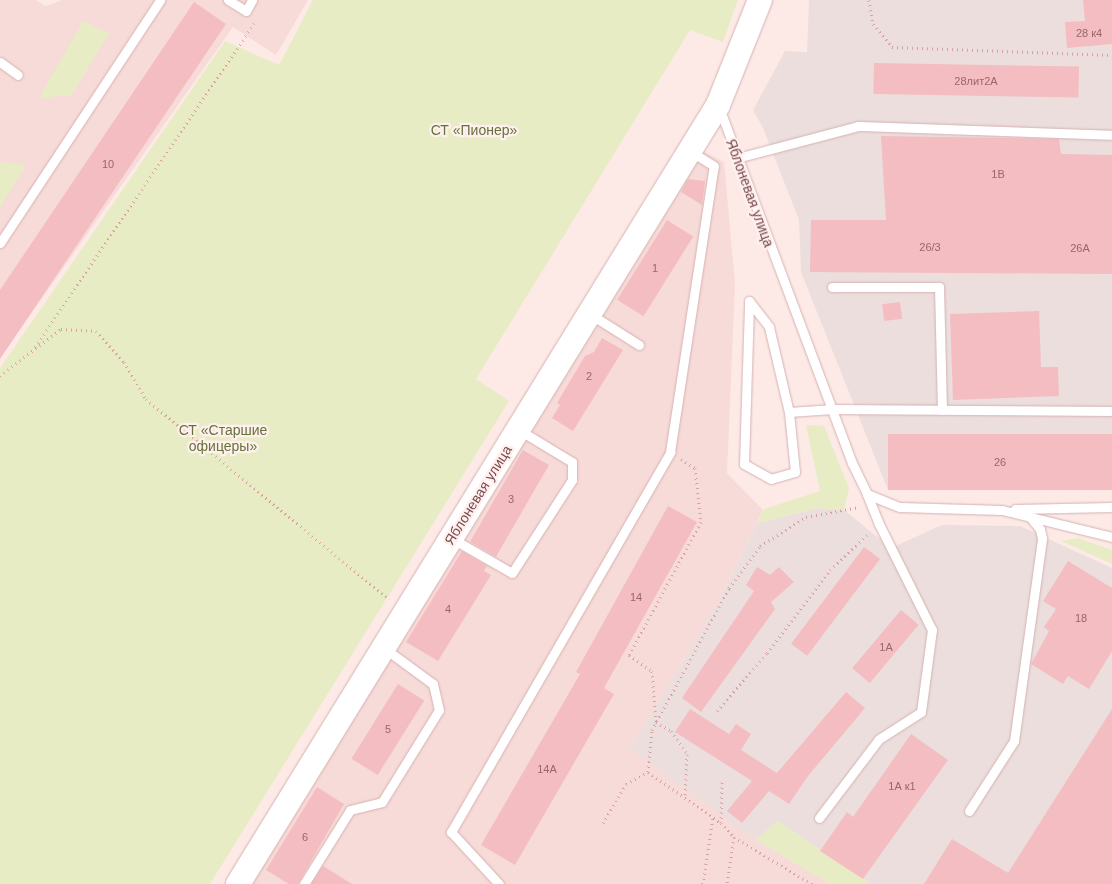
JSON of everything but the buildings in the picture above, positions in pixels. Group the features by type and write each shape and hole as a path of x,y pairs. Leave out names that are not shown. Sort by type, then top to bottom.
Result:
{"street":[{"name":"Яблоневая улица","path":"241,883 718,105 760,0"}],"lane":[{"path":"0,243 160,0"},
{"path":"228,0 246,11 252,0"},
{"path":"0,62 18,75"},
{"name":"Яблоневая улица","path":"718,105 852,463 868,494 879,524 932,630 921,712 879,739 819,818"},
{"path":"737,158 858,126 1112,135"},
{"path":"499,884 451,832 670,452 714,166 690,152"},
{"path":"832,287 939,287 942,410"},
{"path":"748,301 769,327 789,412 795,472 771,479 744,464 748,301"},
{"path":"589,314 639,345"},
{"path":"789,412 833,409 1112,410"},
{"path":"451,538 512,573 572,480 572,462 518,430"},
{"path":"868,494 900,507 1002,510 1112,506"},
{"path":"1002,510 1112,537"},
{"path":"969,811 1014,741 1042,538 1040,529 1028,516"},
{"path":"304,884 350,810 382,802 439,710 432,684 384,647"}],"path":[{"path":"870,0 873,24 892,47 1112,54"},
{"path":"34,350 256,19 246,11"},
{"path":"0,376 61,329 96,331 124,362 146,399 406,612"},
{"path":"656,722 652,671 628,655 701,522 695,468 670,452"},
{"path":"648,772 649,744 656,722 729,588 760,546 806,516 873,507"},
{"path":"717,711 767,653 830,570 879,524"},
{"path":"656,722 671,731 687,754 685,797"},
{"path":"648,772 721,823 734,837 812,884"},
{"path":"603,823 626,784 648,772"},
{"path":"721,823 722,781"},
{"path":"703,884 713,817"},
{"path":"727,884 734,837"}],"shaded area":[{"path":"0,0 36,0 46,6 62,0 308,0 276,55 233,27 0,358"},
{"path":"809,0 1112,0 1112,490 888,490 801,272 799,220 763,128 753,110 785,51 807,52"},
{"path":"701,150 724,162 735,283 727,473 763,510 720,599 630,749 760,842 830,884 247,884"},
{"path":"817,508 844,510 891,548 942,525 1020,526 1112,568 1112,884 871,884 778,821 756,840 630,749 720,599 757,523"}],"green space":[{"name":"СТ «Старшие офицеры»","path":"313,0 738,0 723,42 690,30 476,379 509,401 210,884 0,884 0,368 225,41 279,65"},
{"path":"83,21 109,33 72,95 39,98"},
{"path":"0,162 26,165 0,207"},
{"path":"806,425 824,426 849,488 844,510 817,508 757,523 764,509 820,491"},
{"path":"1078,538 1112,550 1112,564 1061,541"},
{"path":"778,821 871,884 830,884 756,840"}],"park label":[{"name":"СТ «Пионер»","path":"474,130"}]}
